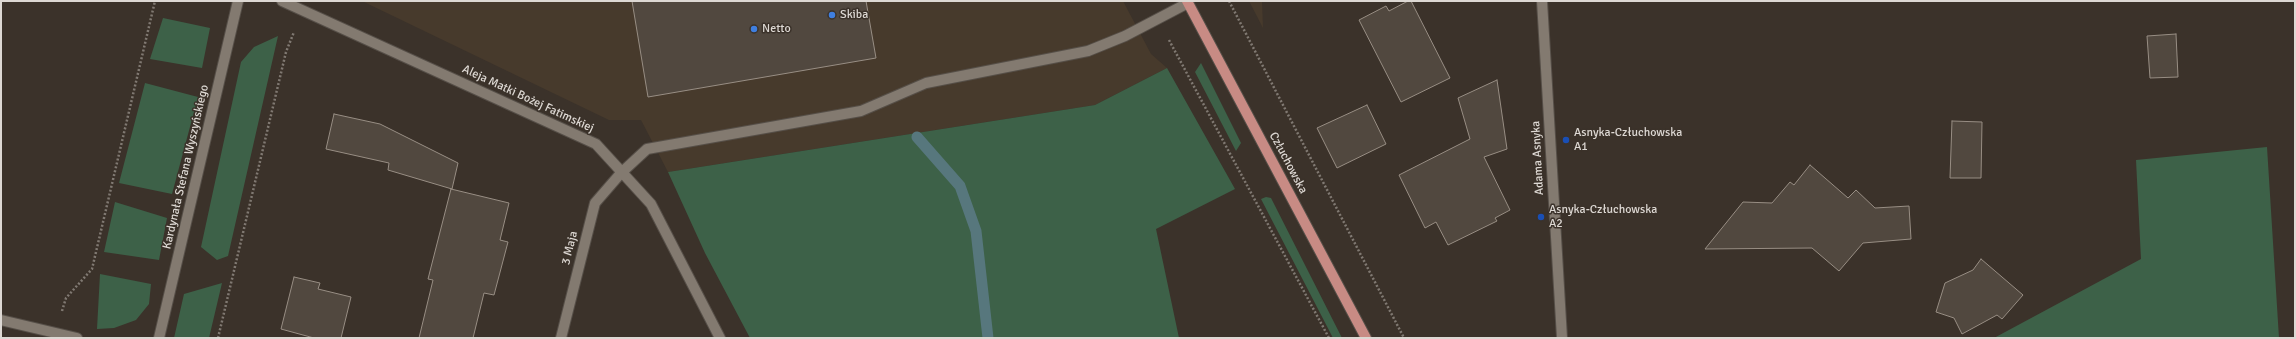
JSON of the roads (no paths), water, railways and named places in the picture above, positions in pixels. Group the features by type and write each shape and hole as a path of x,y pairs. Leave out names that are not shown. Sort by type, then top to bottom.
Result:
{"main road":[{"name":"Człuchowska","path":"1187,2 1366,338"}],"street":[{"name":"Kardynała Stefana Wyszyńskiego","path":"159,338 238,1"},
{"name":"Aleja Matki Bożej Fatimskiej","path":"282,1 596,144 651,204 720,338"},
{"name":"Adama Asnyka","path":"1542,1 1562,338"},
{"name":"3 Maja","path":"561,338 595,203 621,173 647,149 861,111 926,83 1088,50 1158,20 1187,2"},
{"path":"1,320 77,338"}],"waterway":[{"path":"917,137 960,186 976,231 988,338"}],"place":[{"name":"Skiba","path":"832,15"},
{"name":"Netto","path":"754,29"},
{"name":"Asnyka-Człuchowska A1","path":"1566,140"},
{"name":"Asnyka-Człuchowska A2","path":"1541,217"}]}
